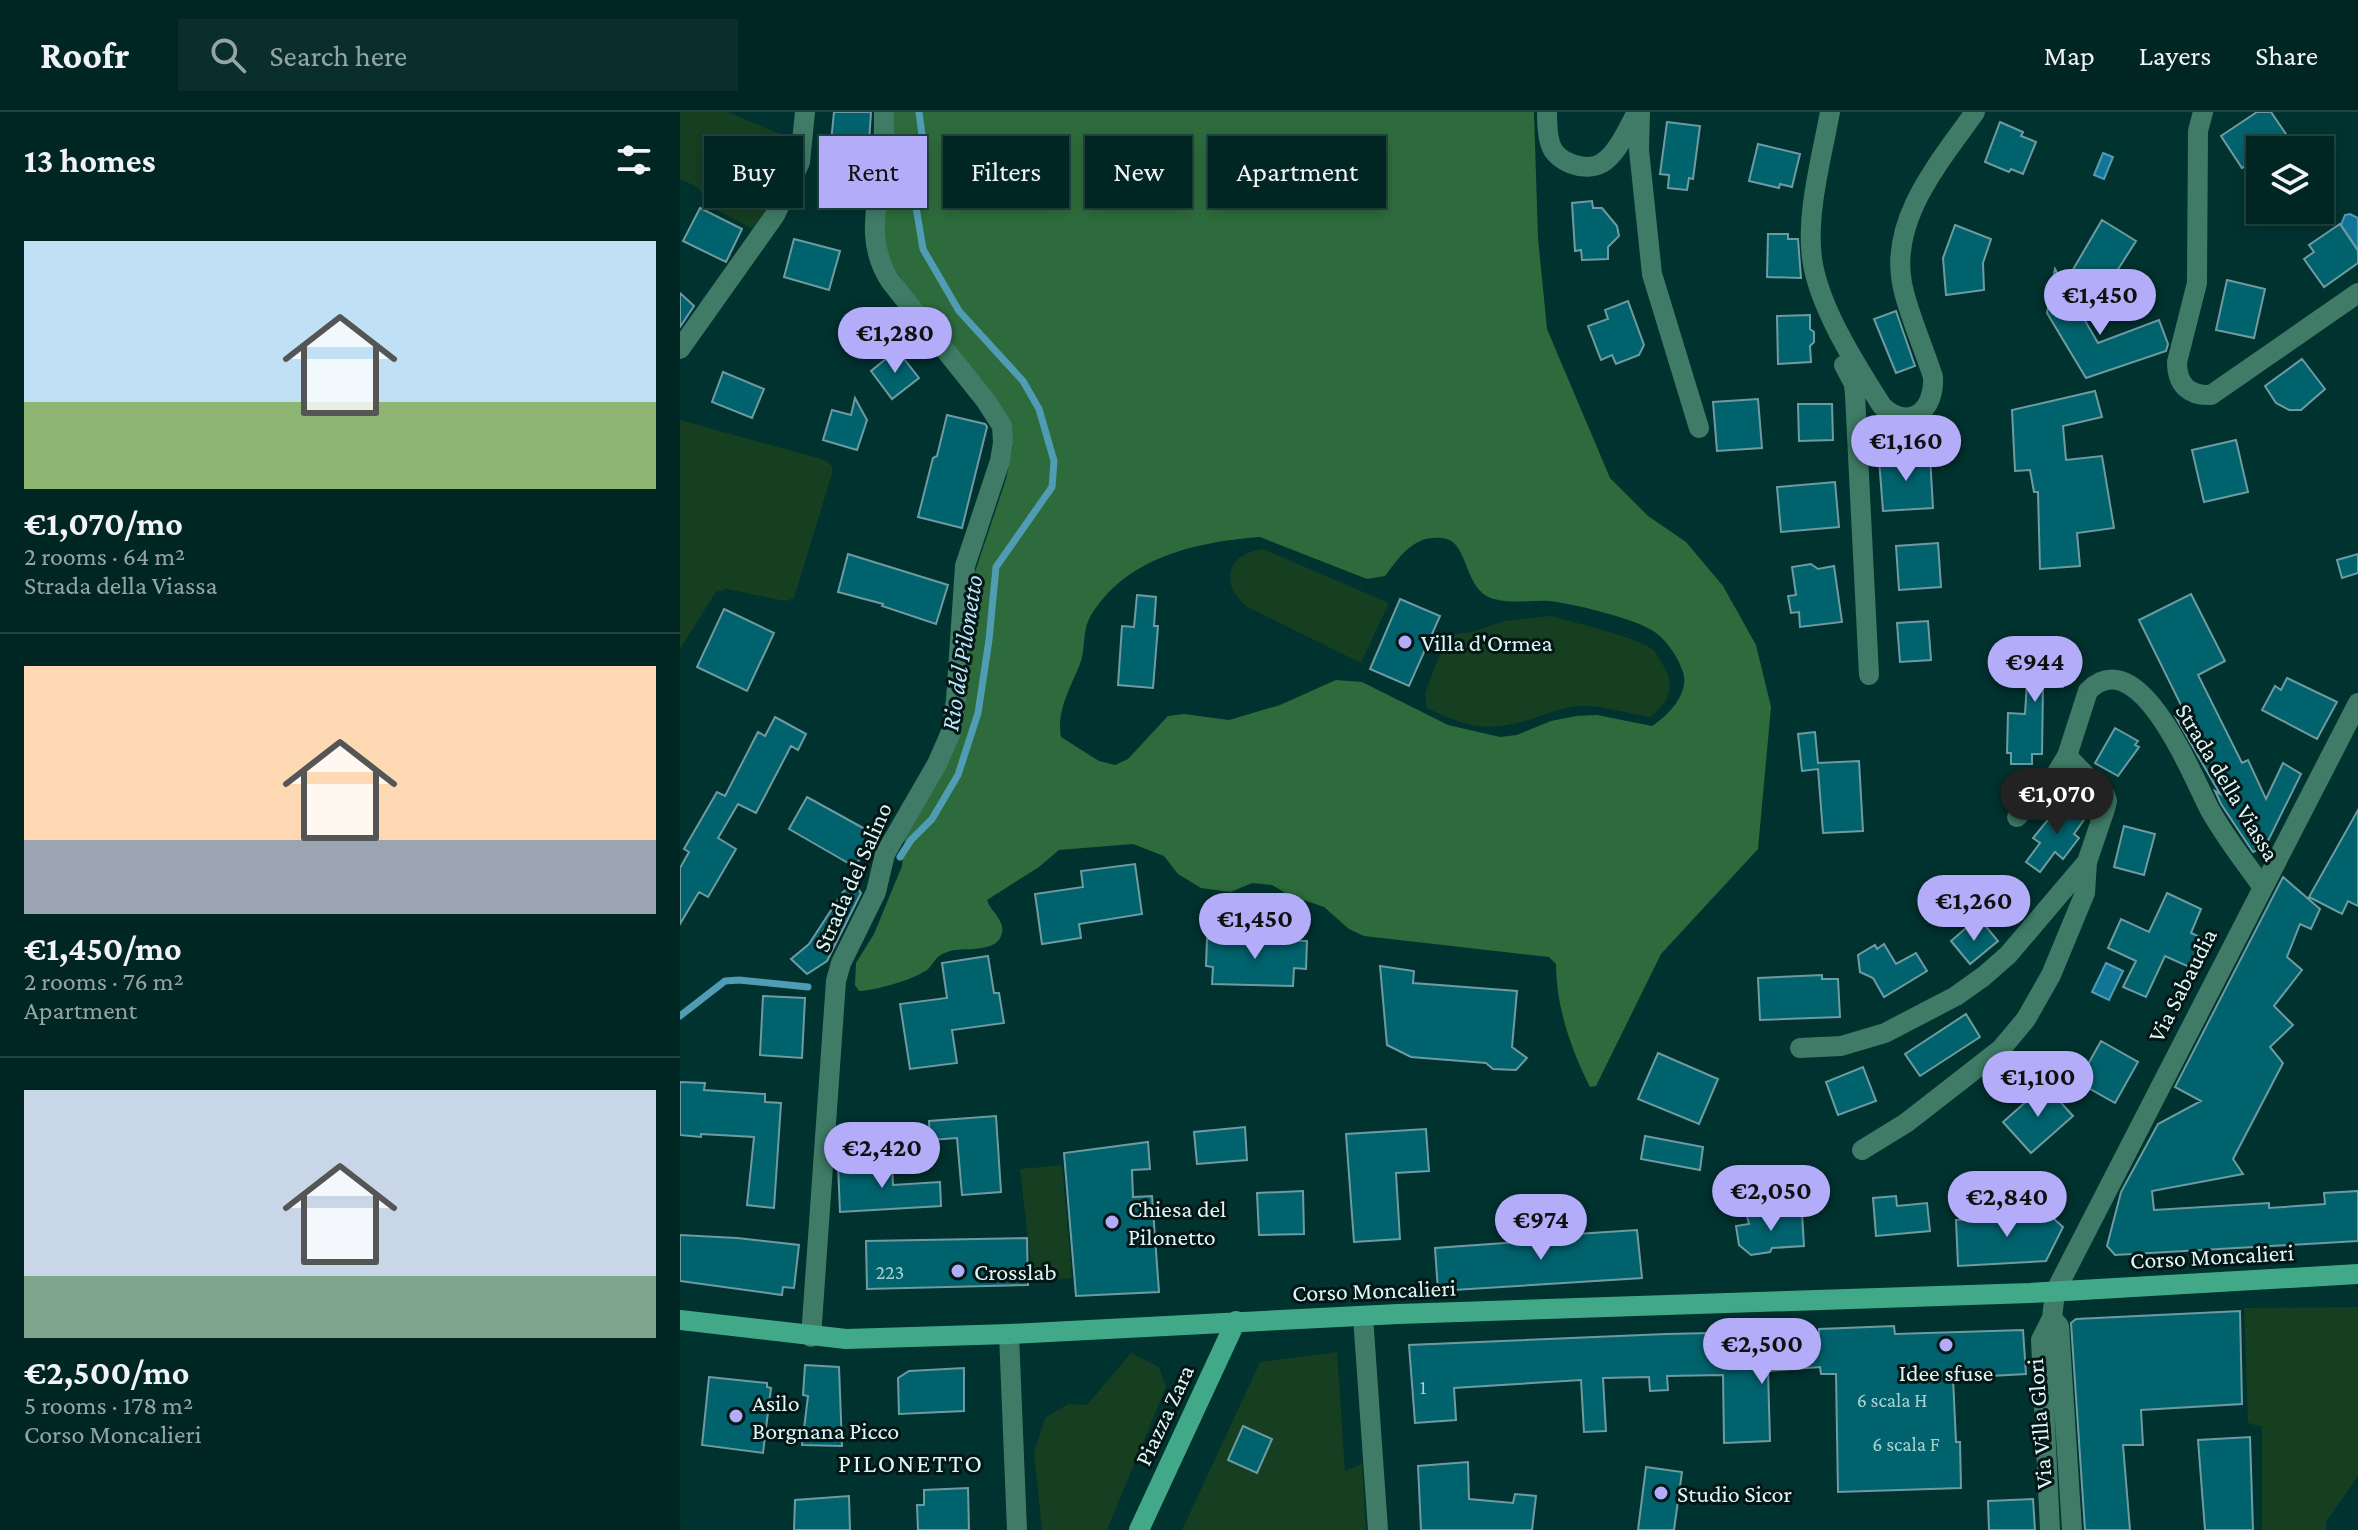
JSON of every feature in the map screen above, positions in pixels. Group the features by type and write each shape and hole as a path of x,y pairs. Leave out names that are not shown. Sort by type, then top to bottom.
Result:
{"main road":[{"name":"Corso Moncalieri","path":"680,1320 846,1339 1363,1316 2055,1292 2358,1274"},
{"name":"Piazza Zara","path":"1139,1530 1236,1321"}],"street":[{"path":"680,349 775,215 800,162 805,112"},
{"name":"Strada del Salino","path":"811,1337 836,981 841,963 876,892 885,854 937,764 951,732 965,566 1000,461 1003,443 1002,426 986,401 891,282 879,260 873,219 883,155 884,112"},
{"path":"1547,112 1553,150 1570,163 1587,168 1603,162 1613,153 1639,112"},
{"path":"1639,112 1639,150 1652,274 1699,428"},
{"path":"1830,112 1812,220 1811,256 1824,302 1882,406 1891,414 1903,416 1916,416 1925,411 1934,392 1933,377 1902,285 1900,262 1906,225 1926,184 1975,112"},
{"path":"2203,112 2198,131 2197,283 2177,362 2177,372 2186,388 2199,395 2211,395 2358,293"},
{"path":"1824,302 1818,313 1819,321 1854,384 1869,675"},
{"name":"Strada della Viassa","path":"2017,817 2056,774 2067,756 2088,691 2116,678 2126,681 2168,727 2227,839 2262,886"},
{"name":"Via Sabaudia","path":"2055,1292 2358,703"},
{"path":"1862,1150 1906,1123 2001,1049 2026,1019 2051,975 2085,893 2087,862 2107,801 2098,786 2067,756"},
{"path":"1800,1048 1841,1046 1885,1033 1956,996 2008,955 2087,862"},
{"name":"Via Villa Glori","path":"2050,1530 2041,1340 2052,1318 2055,1292"},
{"path":"1363,1316 1378,1530"},
{"name":"Via Villa Glori","path":"2052,1318 2059,1326 2072,1530"},
{"path":"1009,1334 1017,1530"}],"green space":[{"path":"680,112 728,112 785,136 704,136 704,197 697,187 680,179"},
{"path":"892,112 1534,112 1538,238 1547,329 1610,478 1648,516 1686,542 1723,586 1756,645 1771,707 1758,849 1661,954 1596,1086 1590,1087 1571,1043 1562,1012 1556,964 1549,957 1364,936 1349,929 1324,907 1289,895 1272,885 1252,883 1231,892 1201,888 1178,874 1164,856 1133,844 1059,850 1039,867 987,900 1002,928 999,940 986,947 947,952 916,976 859,991 855,985 856,963 874,934 902,866 905,838 964,702 975,572 1006,479 1013,446 1009,419 909,291 887,257 882,228 884,208 927,208 927,136 890,136","holes":["1260,537 1367,579 1385,576 1416,543 1432,538 1451,541 1476,586 1494,599 1571,605 1629,620 1655,632 1677,659 1683,672 1680,696 1671,710 1652,726 1597,715 1576,716 1551,721 1517,735 1500,737 1448,725 1362,682 1336,680 1280,705 1229,720 1184,714 1168,716 1128,759 1115,765 1099,761 1061,737 1063,707 1081,661 1089,619 1121,581 1142,567 1187,549"]},
{"path":"715,208 768,208 755,230"},
{"path":"680,420 825,460 832,466 832,474 794,598 785,601 727,589 716,592 680,649"},
{"path":"1263,549 1389,603 1361,663 1246,606 1238,597 1230,579 1235,563 1251,552"},
{"path":"1550,616 1619,635 1652,649 1669,680 1669,693 1662,706 1650,717 1576,706 1518,723 1491,727 1467,724 1427,708 1425,693 1445,641 1454,634 1473,632 1504,621"},
{"path":"1062,1165 1072,1278 1033,1282 1020,1169"},
{"path":"2358,1307 2358,1476 2326,1522 2326,1530 2262,1530 2262,1427 2248,1423 2244,1308"},
{"path":"1337,1352 1345,1471 1362,1464 1366,1530 1182,1530 1260,1362"},
{"path":"1131,1353 1159,1367 1166,1387 1107,1530 1042,1530 1034,1453 1045,1418 1068,1404 1087,1405"}],"water":[{"path":"2103,153 2113,157 2104,179 2094,175"},
{"path":"2345,215 2358,218 2358,250 2341,225"},
{"path":"2106,963 2123,971 2109,1000 2092,992"}],"building":[{"path":"834,112 871,112 869,136 832,136"},
{"path":"2257,112 2271,112 2287,136 2246,136 2246,165 2242,168 2221,136"},
{"path":"1667,122 1700,126 1693,179 1689,178 1687,190 1668,188 1669,175 1660,174"},
{"path":"2000,122 2023,132 2021,136 2036,142 2023,174 1985,162"},
{"path":"1758,144 1800,154 1792,187 1780,184 1779,188 1749,181"},
{"path":"1592,201 1593,208 1602,208 1617,226 1619,236 1608,247 1608,259 1582,260 1581,250 1575,251 1572,203"},
{"path":"700,208 742,229 726,262 683,241"},
{"path":"2102,220 2136,241 2103,293 2071,273"},
{"path":"2340,224 2358,251 2358,263 2324,287 2304,259 2314,252 2309,245"},
{"path":"1955,225 1991,239 1983,263 1984,290 1946,295 1943,258"},
{"path":"1768,234 1788,234 1788,239 1798,239 1801,278 1767,277"},
{"path":"794,239 840,251 829,290 784,277"},
{"path":"2055,269 2098,343 2159,320 2168,344 2166,351 2086,378 2047,313"},
{"path":"2227,280 2265,289 2254,338 2216,330"},
{"path":"680,293 694,306 680,327"},
{"path":"1628,301 1644,345 1639,355 1616,364 1612,355 1601,360 1588,326 1608,319 1605,310"},
{"path":"1896,311 1915,366 1896,373 1874,319"},
{"path":"1810,315 1810,329 1814,332 1814,342 1810,346 1811,362 1778,364 1777,316"},
{"path":"897,350 919,378 892,399 871,371"},
{"path":"2302,359 2325,389 2301,410 2289,410 2276,403 2265,386"},
{"path":"723,372 764,389 752,418 712,402"},
{"path":"2095,391 2102,417 2063,426 2066,460 2102,456 2114,528 2077,533 2080,566 2040,569 2038,492 2034,492 2030,470 2015,471 2012,410"},
{"path":"855,398 867,420 857,450 823,440 832,410 851,415"},
{"path":"1758,399 1762,448 1717,451 1713,402"},
{"path":"1798,404 1832,404 1833,440 1799,441"},
{"path":"947,415 987,427 962,528 918,517"},
{"path":"2236,440 2248,492 2204,502 2192,450"},
{"path":"1930,456 1933,508 1883,511 1879,459"},
{"path":"1835,482 1839,527 1781,532 1777,487"},
{"path":"1938,543 1941,587 1899,590 1896,546"},
{"path":"848,554 948,585 936,624 883,604 838,592"},
{"path":"2358,554 2358,573 2342,578 2337,560"},
{"path":"1811,564 1818,569 1834,566 1842,622 1800,627 1799,612 1791,613 1788,596 1796,595 1792,567"},
{"path":"2191,594 2225,661 2198,675 2242,763 2248,760 2266,799 2283,763 2301,774 2265,847 2253,852 2221,804 2215,791 2220,794 2175,716 2184,711 2139,620"},
{"path":"1137,595 1156,597 1154,626 1158,626 1153,688 1118,685 1122,626 1134,627"},
{"name":"Villa d'Ormea","path":"1400,599 1440,616 1409,686 1370,669"},
{"path":"724,609 774,633 747,691 697,667"},
{"path":"1928,621 1931,660 1900,662 1897,623"},
{"path":"2029,650 2070,650 2068,674 2064,673 2063,687 2043,686 2042,754 2032,754 2032,764 2011,764 2011,753 2007,753 2008,713 2025,714"},
{"path":"2287,678 2337,702 2317,739 2262,710 2275,686 2281,690"},
{"path":"775,717 806,734 798,750 791,746 756,813 738,804 718,838 736,849 708,897 699,892 680,924 680,868 689,852 684,849 717,792 725,796 758,732 765,736"},
{"path":"2115,728 2138,741 2135,745 2139,747 2118,776 2095,763"},
{"path":"1815,732 1818,763 1859,761 1863,831 1823,833 1818,769 1802,771 1798,734"},
{"path":"807,797 874,834 855,867 789,829"},
{"path":"2064,800 2086,817 2074,834 2079,838 2063,859 2055,852 2040,872 2026,862 2040,843 2033,838"},
{"path":"2358,810 2358,906 2348,901 2342,914 2309,897"},
{"path":"2124,826 2155,834 2144,875 2114,867"},
{"path":"1135,864 1142,914 1079,924 1081,938 1042,944 1035,894 1083,887 1081,871"},
{"path":"2283,877 2320,909 2311,929 2300,924 2287,957 2302,970 2274,1006 2293,1025 2270,1047 2283,1063 2233,1159 2243,1174 2152,1191 2154,1210 2269,1203 2269,1208 2325,1204 2324,1193 2358,1191 2358,1241 2115,1255 2107,1246 2121,1192 2158,1124 2201,1101 2175,1087"},
{"path":"855,884 861,893 827,961 807,974 791,959 809,944 843,892"},
{"path":"2167,893 2201,909 2191,933 2209,941 2196,970 2165,956 2146,997 2123,987 2136,961 2108,948 2121,919 2149,932"},
{"path":"1983,923 1998,941 1970,964 1951,941 1966,928 1970,934"},
{"path":"1207,939 1307,941 1306,969 1294,968 1293,986 1212,984 1213,967 1206,966"},
{"path":"1884,944 1896,964 1916,953 1927,971 1884,997 1873,978 1860,972 1858,955 1875,945 1877,949"},
{"path":"988,956 994,993 999,993 1004,1023 952,1030 957,1063 910,1069 900,1004 947,998 942,963"},
{"path":"1380,966 1414,971 1413,983 1517,991 1512,1047 1527,1058 1516,1070 1493,1069 1486,1063 1411,1057 1387,1045"},
{"path":"1822,975 1822,979 1838,979 1840,1017 1760,1020 1758,978"},
{"path":"763,996 805,998 802,1058 760,1055"},
{"path":"1966,1014 1980,1037 1920,1076 1905,1054"},
{"path":"2101,1041 2138,1062 2115,1103 2078,1082"},
{"path":"1658,1053 1718,1079 1699,1124 1638,1099"},
{"path":"1863,1067 1876,1101 1838,1115 1826,1082"},
{"path":"680,1082 705,1083 704,1090 765,1094 765,1102 781,1103 774,1208 747,1205 754,1137 680,1135"},
{"path":"2045,1085 2073,1116 2031,1153 2003,1122"},
{"path":"996,1116 1001,1192 962,1195 957,1138 930,1140 929,1121"},
{"path":"1245,1127 1247,1160 1197,1164 1194,1132"},
{"path":"1426,1129 1429,1171 1396,1173 1400,1239 1354,1242 1346,1134"},
{"path":"1645,1136 1703,1147 1700,1170 1641,1159"},
{"name":"Chiesa del Pilonetto","path":"1148,1142 1150,1169 1132,1170 1133,1197 1152,1196 1159,1292 1076,1296 1064,1153"},
{"path":"892,1162 893,1185 940,1182 941,1206 840,1212 838,1165"},
{"path":"1303,1191 1304,1234 1259,1235 1257,1193"},
{"path":"1896,1196 1897,1206 1927,1203 1930,1231 1876,1236 1873,1198"},
{"path":"2035,1202 2063,1227 2046,1261 1958,1266 1956,1220 2024,1216"},
{"path":"1802,1213 1804,1246 1772,1248 1770,1252 1751,1255 1739,1245 1736,1226 1749,1224 1747,1216"},
{"path":"1637,1230 1642,1278 1438,1291 1435,1248"},
{"path":"680,1235 799,1245 794,1288 783,1287 782,1295 680,1281"},
{"path":"1027,1238 1028,1285 867,1289 866,1241"},
{"path":"2240,1311 2242,1404 2141,1410 2143,1445 2123,1445 2130,1530 2085,1530 2071,1323 2076,1319"},
{"path":"1894,1326 1895,1334 2023,1330 2026,1374 1953,1378 1961,1488 1838,1492 1836,1374 1821,1374 1820,1367 1768,1371 1770,1441 1724,1443 1723,1375 1667,1376 1668,1390 1650,1391 1649,1377 1603,1378 1606,1431 1584,1432 1581,1380 1454,1388 1456,1420 1415,1423 1409,1345 1711,1333 1711,1338 1819,1336 1819,1329"},
{"path":"805,1365 839,1367 842,1446 802,1445 808,1396 803,1395"},
{"path":"964,1368 964,1411 899,1414 898,1378 909,1371"},
{"name":"Asilo Borgnana Picco","path":"709,1377 767,1383 767,1387 771,1388 763,1453 702,1445"},
{"path":"1243,1426 1272,1439 1257,1473 1228,1460"},
{"path":"2250,1437 2253,1530 2205,1530 2198,1440"},
{"path":"1468,1462 1469,1499 1513,1503 1515,1494 1536,1496 1532,1530 1421,1530 1418,1466"},
{"name":"Studio Sicor","path":"1646,1467 1682,1472 1674,1530 1638,1530"},
{"path":"968,1488 969,1530 918,1530 917,1505 924,1505 924,1490"},
{"path":"849,1496 850,1530 794,1530 795,1500"},
{"path":"2033,1499 2035,1530 1989,1530 1988,1501"}],"waterway":[{"name":"Rio del Pilonetto","path":"900,857 911,840 932,819 958,775 978,713 996,567 1052,487 1054,461 1039,409 1023,381 959,311 923,249 915,201 923,143 919,112"},
{"name":"Rio del Pilonetto","path":"680,1016 725,981 808,987"}],"place":[{"name":"Villa d'Ormea","path":"1405,642"},
{"name":"Chiesa del Pilonetto","path":"1112,1222"},
{"name":"Crosslab","path":"958,1271"},
{"name":"Idee sfuse","path":"1946,1345"},
{"name":"Asilo Borgnana Picco","path":"736,1416"},
{"name":"Studio Sicor","path":"1661,1493"}],"district":[{"name":"PILONETTO","path":"911,1463"}]}
